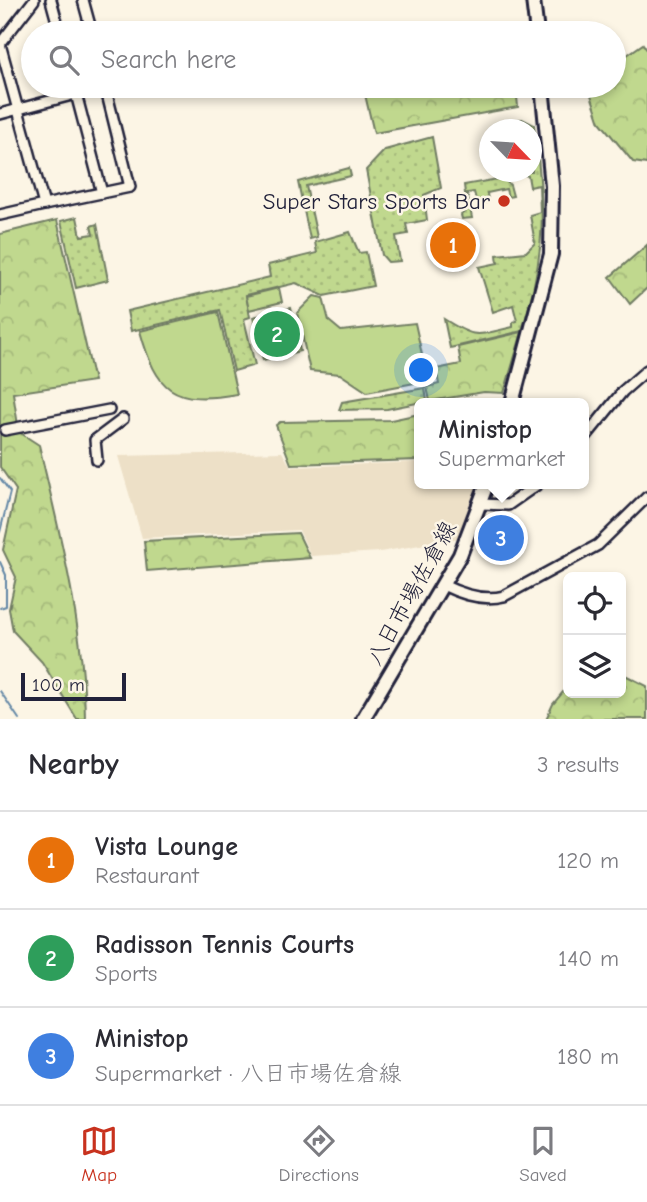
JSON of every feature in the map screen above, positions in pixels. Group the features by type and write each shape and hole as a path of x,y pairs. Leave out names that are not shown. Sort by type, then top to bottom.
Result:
{"main road":[{"path":"533,0 536,21"},
{"path":"513,398 551,254 552,186 543,98"},
{"name":"八日市場佐倉線","path":"363,719 466,543 486,489"}],"street":[{"path":"33,0 0,44 20,109 44,205"},
{"path":"51,0 57,21"},
{"path":"83,0 89,21"},
{"path":"0,114 52,98"},
{"path":"77,98 102,193"},
{"path":"0,215 131,187 109,98"},
{"path":"589,433 616,399 647,369"},
{"path":"5,430 108,410"},
{"path":"97,460 95,440 123,419"},
{"path":"481,504 508,505 531,489"},
{"path":"443,585 460,593 504,596 598,545 647,497"}],"shaded area":[{"path":"282,452 291,467 414,462 414,489 478,489 460,538 380,552 311,556 299,530 142,538 118,456"}],"green space":[{"path":"643,44 647,50 647,164 633,162 600,122 592,98 626,98 626,56"},
{"path":"366,98 517,98 518,107 374,133"},
{"path":"432,137 441,188 424,195 427,220 406,224 408,234 396,236 400,261 388,262 382,255 366,170 385,150"},
{"path":"349,168 351,176 306,186 317,237 310,239 298,182"},
{"path":"507,182 513,196 508,197 506,189 487,193 488,202 477,204 474,192 467,193 472,218 462,219 461,215 467,210 464,185"},
{"path":"529,182 540,182 542,228 536,276 522,331 450,348 444,319 477,334 513,327 513,322 517,321 513,305 493,312 479,267 498,263 497,255 526,252 535,243 530,215 540,212 539,185 530,187"},
{"path":"77,217 81,236 93,234 91,226 97,224 108,280 76,288 61,221"},
{"path":"57,220 94,381 13,393 19,432 39,445 63,547 76,615 85,719 77,719 42,662 13,631 9,609 16,577 3,550 16,490 0,467 0,234"},
{"path":"350,232 359,253 366,252 373,286 324,296 296,283 246,295 250,317 244,319 255,365 234,371 220,310 131,331 127,311 270,277 268,265 317,253 315,242"},
{"path":"647,245 647,288 630,304 610,277"},
{"path":"279,288 282,302 249,310 246,296"},
{"path":"314,296 323,298 329,321 341,331 415,323 427,377 425,381 367,392 340,374 310,371 297,313"},
{"path":"291,308 300,351 263,360 253,317"},
{"path":"218,312 237,394 197,397 171,390 153,368 140,331"},
{"path":"522,332 504,393 484,392 429,398 427,387 439,384 436,369 461,364 458,347"},
{"path":"425,388 427,398 414,398 414,404 387,409 339,410 342,402"},
{"path":"414,415 414,460 291,464 276,425 280,422 391,420"},
{"path":"298,533 310,558 147,571 144,541"},
{"path":"626,676 647,686 647,719 546,719 563,692 563,698 626,698"}],"waterway":[{"path":"0,478 10,492 0,532"},
{"path":"0,562 6,575 6,606 0,608"},
{"path":"0,691 19,719"}],"place":[{"name":"Super Stars Sports Bar","path":"504,201"},
{"name":"Vista Lounge","path":"453,245"},
{"name":"Radisson Tennis Courts","path":"277,334"},
{"name":"Ministop","path":"501,538"}]}
